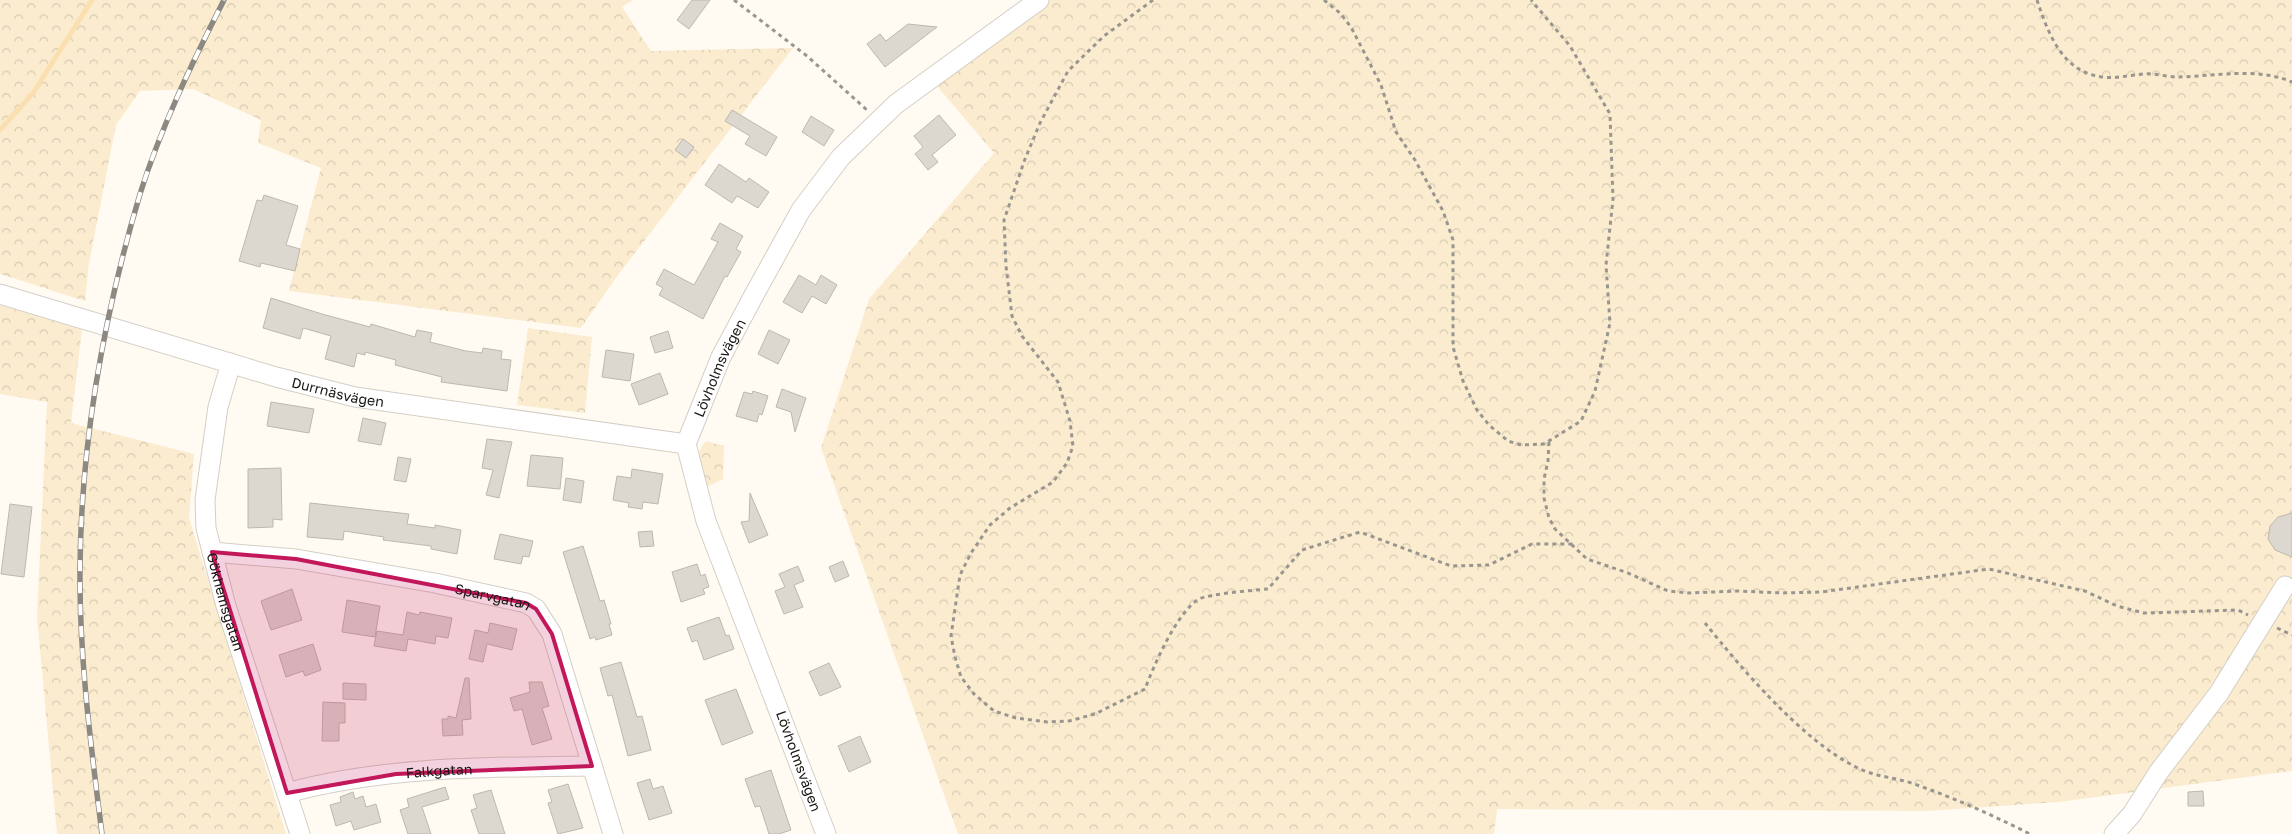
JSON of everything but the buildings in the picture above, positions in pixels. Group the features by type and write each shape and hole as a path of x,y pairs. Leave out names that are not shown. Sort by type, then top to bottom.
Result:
{"street":[{"name":"Lövholmsvägen","path":"826,834 706,521 686,444 721,357 801,210 841,157 896,104 1039,0"},
{"name":"Durrnäsvägen","path":"0,294 230,363 355,397 686,444"},
{"name":"Gökhemsgatan","path":"230,363 218,407 205,500 206,528 226,606 300,834"},
{"name":"Sparvgatan","path":"212,552 296,559 435,582 526,603 536,609 552,634 613,834"},
{"path":"2114,834 2132,814 2158,773 2187,738 2219,693 2284,586"},
{"name":"Falkgatan","path":"288,793 316,785 396,774 508,767 592,766"}],"path":[{"path":"734,0 807,56 863,104 878,121"},
{"path":"1153,0 1104,36 1068,71 1040,123 1024,159 1004,220 1006,266 1012,316 1022,336 1058,382 1070,421 1073,446 1067,463 1053,482 1010,508 990,526 971,553 960,575 952,636 955,658 961,677 974,694 994,711 1016,718 1054,722 1069,721 1095,714 1145,689 1153,669 1180,620 1200,599 1268,589 1302,550 1360,532 1451,566 1489,565 1532,544 1573,544"},
{"path":"1324,0 1340,13 1351,27 1381,85 1396,132 1415,160 1443,211 1454,240 1453,346 1464,381 1477,410 1489,425 1508,441 1521,445 1544,444 1581,421 1595,391 1610,323 1606,265 1613,199 1610,114 1570,46 1531,0"},
{"path":"2037,0 2044,19 2066,60 2083,71 2102,77 2146,74 2210,76 2257,73 2279,77 2292,82"},
{"path":"1549,441 1548,461 1544,479 1544,498 1548,518 1555,529 1573,544 1586,559 1628,573 1668,591 1682,593 1821,592 1989,569 2085,591 2117,606 2144,613 2238,610 2292,636"},
{"path":"1705,623 1779,707 1824,745 1856,767 1912,783 1978,808 2030,834"}],"highlighted area":[{"path":"212,552 296,559 526,603 536,609 552,634 592,766 396,774 287,793"}],"green space":[{"path":"0,0 633,0 622,7 651,51 793,48 618,275 581,328 289,291 321,168 258,143 261,120 193,89 140,91 116,125 89,263 85,301 0,274"},
{"path":"1031,0 2292,0 2292,771 2059,802 1927,811 1497,809 1494,834 958,834 821,448 869,299 994,153 925,72"},
{"path":"0,305 82,329 71,423 194,454 189,518 286,834 57,834 37,617 47,402 0,394"},
{"path":"528,328 592,337 585,413 517,405"},
{"path":"706,441 724,446 723,479 705,488 699,470 698,458 699,452"}],"waterway":[{"path":"0,130 33,93 92,0"}],"railway":[{"path":"102,834 86,701 81,635 81,520 90,426 105,332 140,194 157,144 178,95 224,0"}]}
